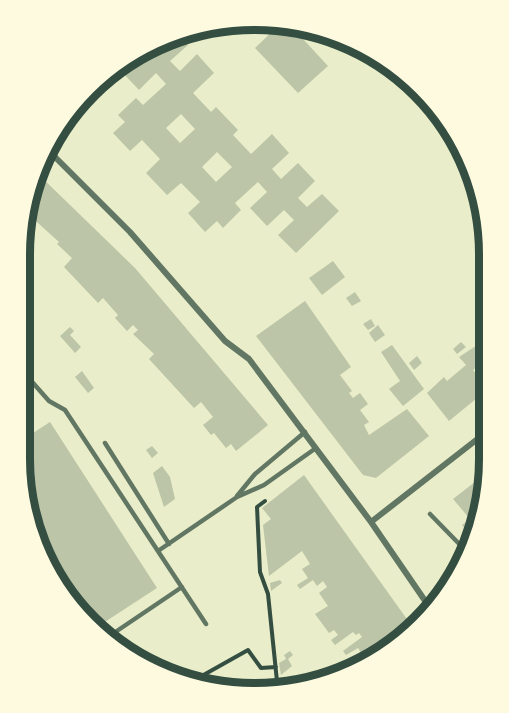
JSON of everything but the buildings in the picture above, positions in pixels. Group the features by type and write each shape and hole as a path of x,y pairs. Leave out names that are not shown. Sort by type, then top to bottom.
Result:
{"street":[{"path":"53,155 130,232 225,341 249,359 371,522 427,603"},
{"path":"371,522 479,438"}],"lane":[{"path":"30,380 49,402 65,410 206,624"},
{"path":"237,496 255,474 304,432"},
{"path":"105,443 169,544"},
{"path":"158,551 237,496 264,485 316,448"},
{"path":"430,514 461,546"},
{"path":"114,633 182,587"}],"path":[{"path":"274,494 256,507 260,572 268,594 277,682"},
{"path":"201,676 248,650 261,668 276,667"}]}
